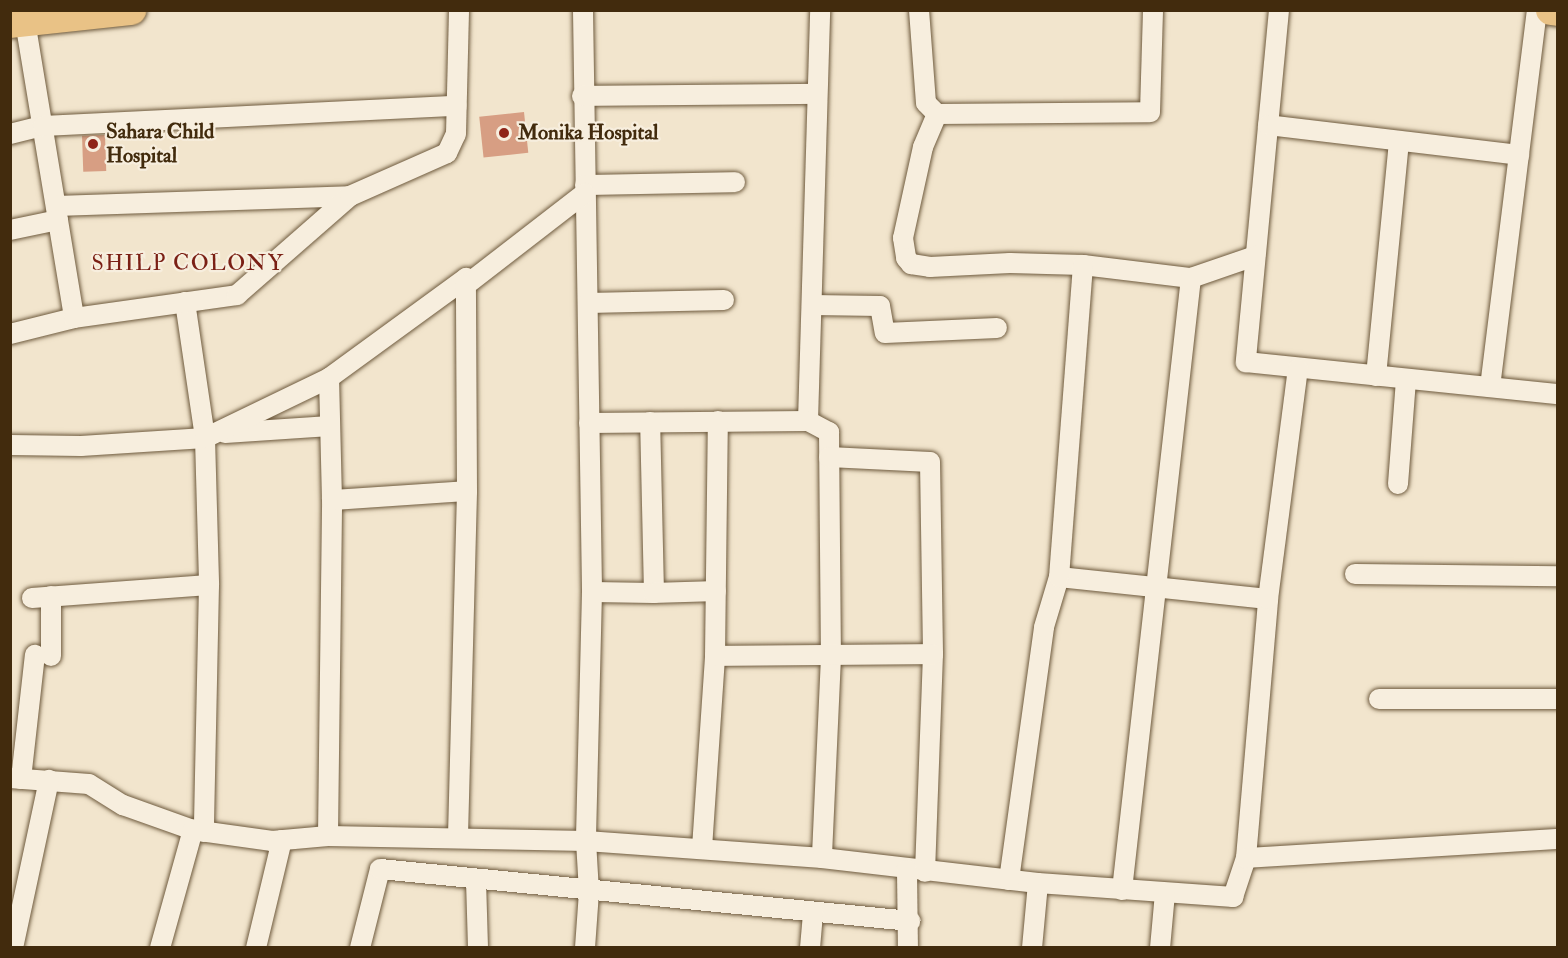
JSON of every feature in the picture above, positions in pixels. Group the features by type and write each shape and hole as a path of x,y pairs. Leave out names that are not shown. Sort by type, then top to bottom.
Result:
{"main road":[{"path":"18,22 131,10"},
{"path":"1551,10 1557,11"}],"street":[{"path":"10,334 74,318 237,296 350,196 447,153 456,134 459,10"},
{"path":"583,10 582,96 588,303 592,592 586,842 589,892 585,948"},
{"path":"808,421 820,10"},
{"path":"919,10 926,103 937,114 1150,112 1153,10"},
{"path":"1279,10 1246,362 1557,394"},
{"path":"1490,387 1536,10"},
{"path":"18,22 43,126 74,318"},
{"path":"582,96 816,94"},
{"path":"10,134 43,126 457,106"},
{"path":"937,114 923,147 903,237 906,258 911,264 930,267 1000,263 1083,265 1191,278 1255,256"},
{"path":"1268,125 1519,155"},
{"path":"1376,376 1399,141"},
{"path":"466,285 585,189 735,182"},
{"path":"10,230 57,213 350,196"},
{"path":"1010,880 1044,627 1059,577 1083,265"},
{"path":"210,436 329,378 466,278 467,491 458,837"},
{"path":"1122,890 1158,590 1191,278"},
{"path":"588,303 724,300"},
{"path":"160,948 198,831 209,585 210,436 186,302"},
{"path":"812,305 880,306 885,333 997,328"},
{"path":"209,585 42,597 43,655 16,779 88,784 123,805 198,831 282,840 328,836 458,837 702,848 822,858 916,871 1038,883 1233,897 1246,858 1268,599 1298,369"},
{"path":"328,836 332,500 329,378"},
{"path":"1398,484 1406,379"},
{"path":"702,848 715,656 718,421"},
{"path":"590,423 808,421 829,432 831,657 822,858"},
{"path":"650,422 654,593"},
{"path":"10,445 81,446 330,426"},
{"path":"829,457 930,462 933,654 908,948"},
{"path":"332,500 467,491"},
{"path":"1355,574 1557,576"},
{"path":"1059,577 1158,590 1268,599"},
{"path":"592,592 716,591"},
{"path":"715,656 831,657 933,654"},
{"path":"1379,699 1557,699"},
{"path":"13,948 49,780"},
{"path":"1246,858 1557,839"},
{"path":"256,948 282,840"},
{"path":"360,948 380,869 589,892 910,921"},
{"path":"476,880 478,948"},
{"path":"1032,948 1038,883"},
{"path":"1160,948 1165,893"},
{"path":"810,948 813,912"}],"building":[{"path":"524,112 528,153 484,157 479,117"},
{"path":"105,135 106,171 83,172 82,136"}],"place":[{"name":"Monika Hospital","path":"504,133"},
{"name":"Sahara Child Hospital","path":"93,144"}],"district":[{"name":"SHILP COLONY","path":"188,264"}]}
